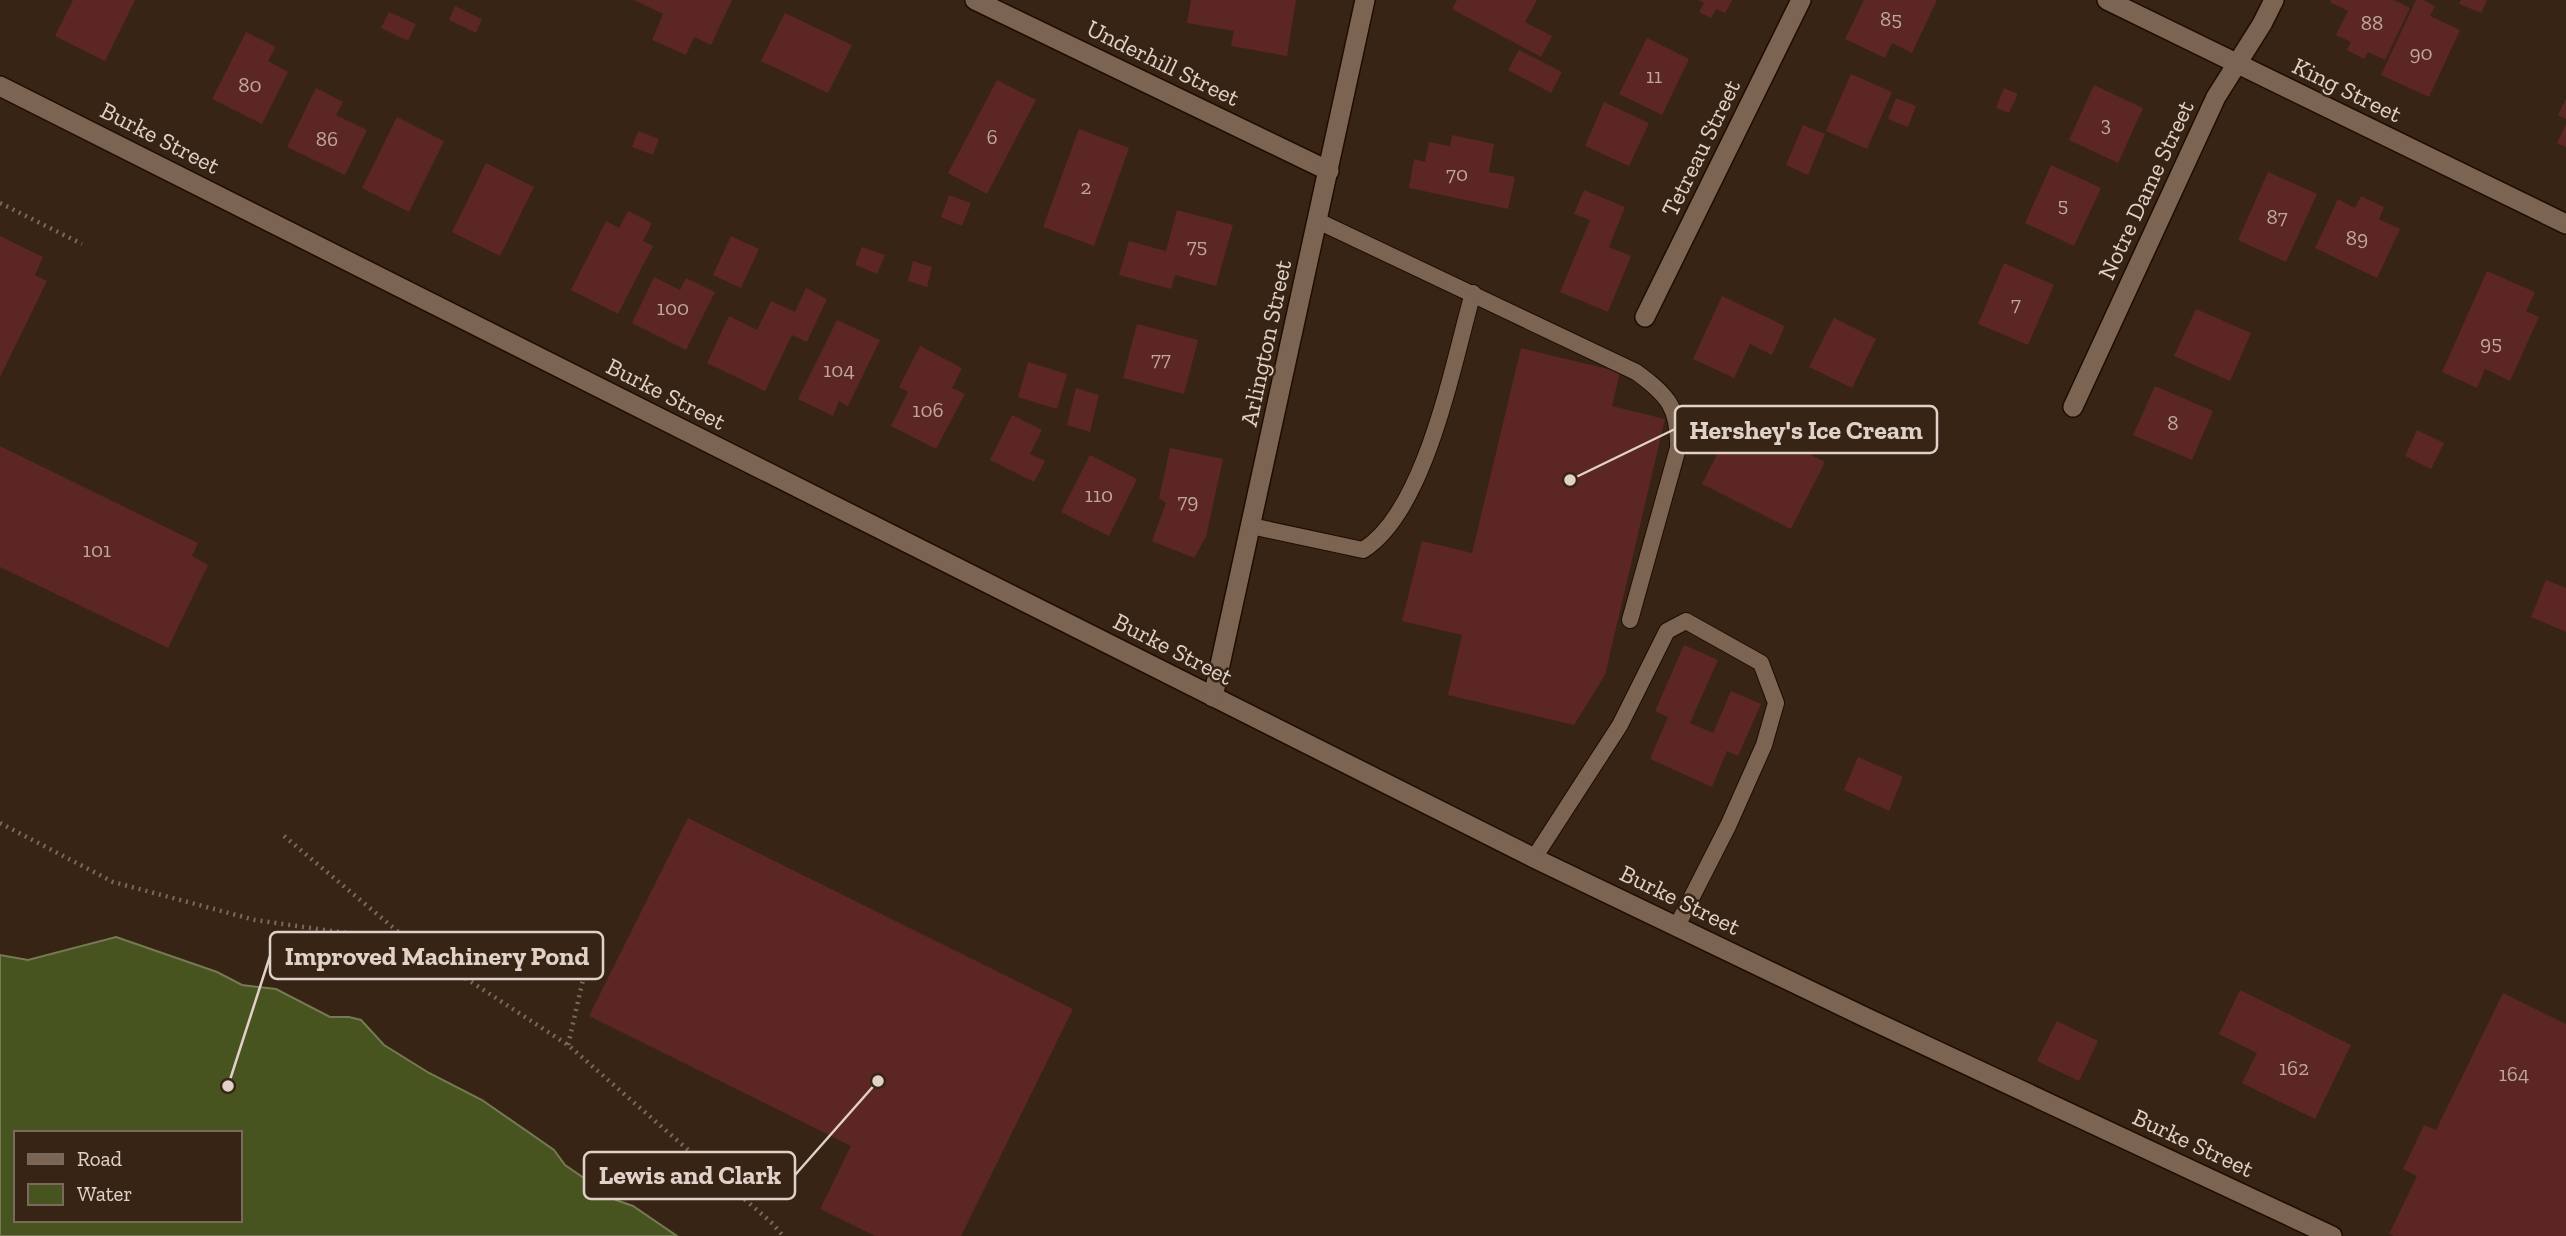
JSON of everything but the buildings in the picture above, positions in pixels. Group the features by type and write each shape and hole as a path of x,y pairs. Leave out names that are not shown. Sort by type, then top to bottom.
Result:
{"street":[{"name":"Underhill Street","path":"975,0 1329,171"},
{"name":"Arlington Street","path":"1213,697 1365,0"},
{"name":"Tetreau Street","path":"1645,317 1801,0"},
{"name":"King Street","path":"2107,0 2566,225"},
{"name":"Notre Dame Street","path":"2073,407 2216,97 2274,0"},
{"name":"Burke Street","path":"0,86 1534,858 1869,1019 2333,1236"}],"lane":[{"path":"1318,220 1636,372 1657,387 1671,404 1679,425 1678,448 1630,620"},
{"path":"1251,527 1363,550 1378,541 1417,478 1433,436 1473,293"},
{"path":"1534,858 1620,725 1667,631 1686,621 1761,663 1776,703 1754,768 1677,926"}],"path":[{"path":"0,203 82,244"},
{"path":"0,823 113,882 255,920 410,942"},
{"path":"284,836 410,942 568,1045 773,1224 783,1236"},
{"path":"568,1045 587,962"}],"water":[{"path":"116,937 217,972 242,985 276,989 330,1017 361,1020 384,1045 429,1073 482,1100 554,1150 565,1165 616,1200 633,1206 677,1236 0,1236 0,955 28,960"}],"place":[{"name":"Hershey's Ice Cream","path":"1570,480"},
{"name":"Lewis and Clark","path":"878,1081"},
{"name":"Improved Machinery Pond","path":"228,1086"}]}
